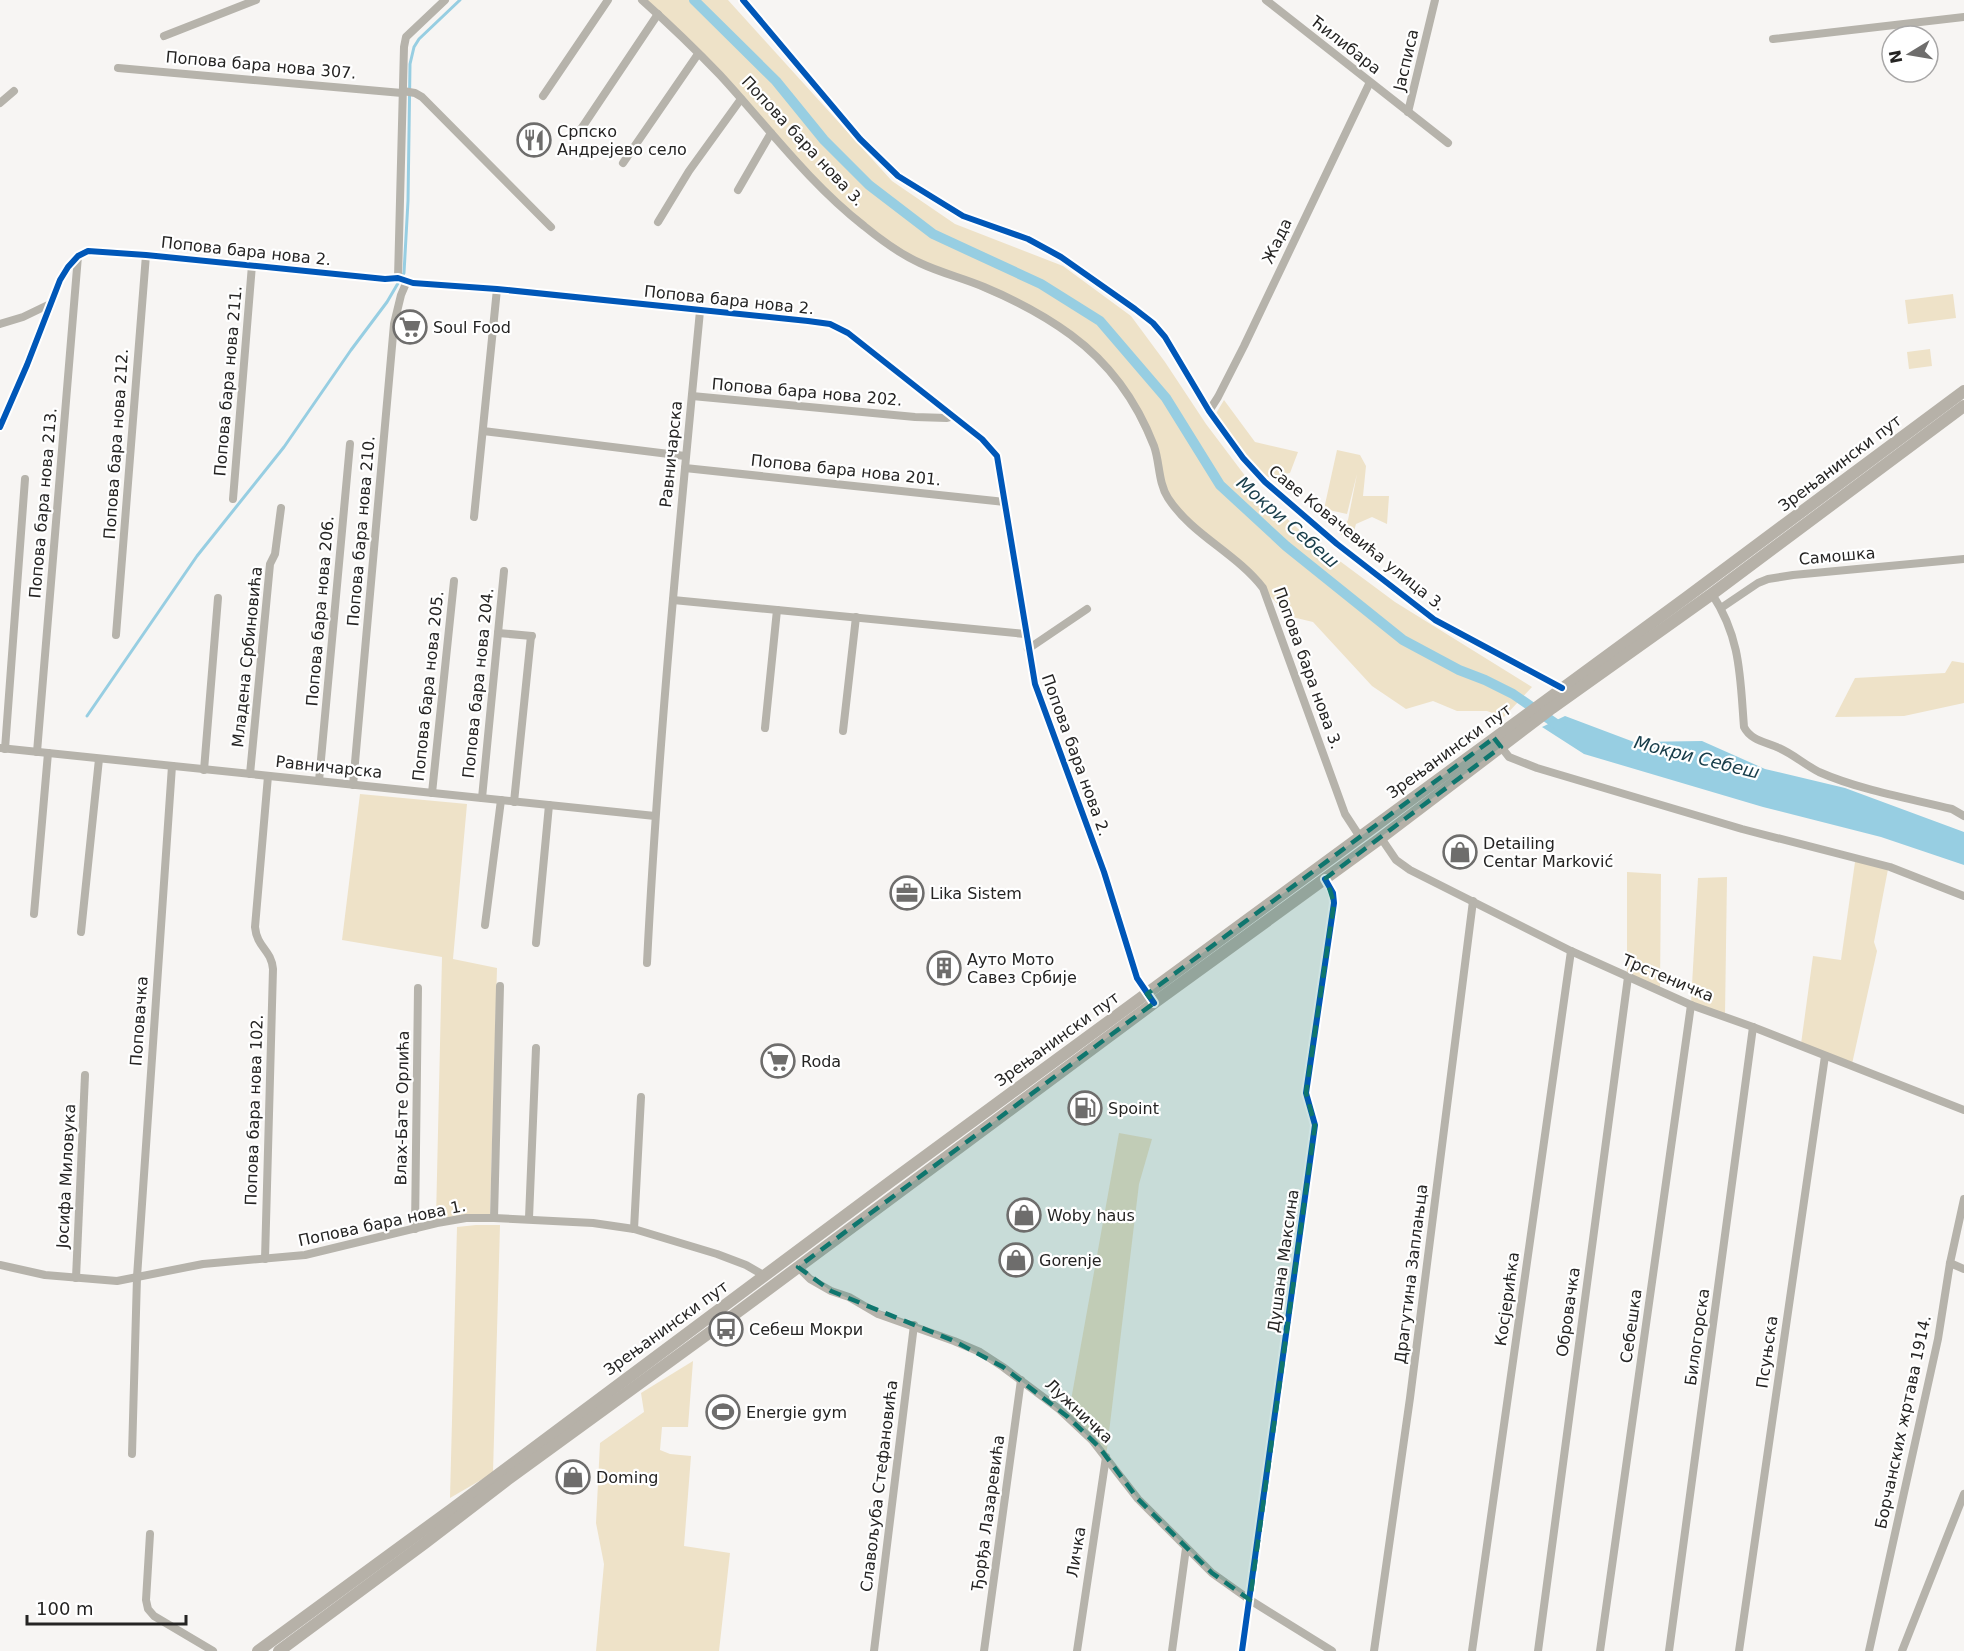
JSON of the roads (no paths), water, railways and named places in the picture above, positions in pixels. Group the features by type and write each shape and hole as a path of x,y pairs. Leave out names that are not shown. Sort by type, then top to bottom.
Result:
{"main road":[{"name":"Зрењанински пут","path":"1548,705 1562,688 1964,391"},
{"name":"Зрењанински пут","path":"279,1651 425,1544 507,1480 798,1267 1360,837 1548,705 1712,594 1964,406"},
{"name":"Зрењанински пут","path":"258,1651 890,1182 1381,838 1498,742"}],"street":[{"path":"165,36 255,0"},
{"name":"Попова бара нова 210.","path":"353,785 394,324 403,279 403,92 406,37 445,0"},
{"path":"543,96 608,0"},
{"name":"Попова бара нова 3.","path":"642,0 698,54 843,208 886,242 920,263 982,287 1048,319 1073,338 1119,380 1154,447 1163,488 1168,497 1198,529 1247,568 1263,588 1345,814 1360,837"},
{"name":"Саве Ковачевића улица 3.","path":"743,0 860,139 898,176 963,216 1028,239 1061,257 1135,309 1153,323 1173,349 1209,411 1252,470 1351,555 1435,620 1562,688"},
{"name":"Ћилибара","path":"1266,0 1408,112"},
{"name":"Јасписа","path":"1435,0 1408,112 1448,143"},
{"path":"579,132 658,14"},
{"path":"1773,39 1964,17"},
{"path":"623,163 698,54"},
{"name":"Попова бара нова 307.","path":"118,68 416,93 551,227"},
{"name":"Жада","path":"1209,411 1244,346 1370,82"},
{"path":"0,103 14,91"},
{"path":"658,222 689,171 741,99"},
{"path":"738,190 771,133"},
{"name":"Попова бара нова 2.","path":"78,256 88,251 146,255 403,279 808,321 838,327 954,416 994,450 999,464 1025,634 1039,698 1104,872 1137,978 1151,998"},
{"name":"Попова бара нова 212.","path":"117,635 146,255"},
{"path":"0,427 60,279 78,256"},
{"name":"Попова бара нова 213.","path":"37,752 78,256"},
{"name":"Попова бара нова 211.","path":"233,499 252,265"},
{"path":"474,517 497,289"},
{"path":"0,324 23,317 50,304"},
{"name":"Равничарска","path":"647,963 655,816 672,600 700,311"},
{"name":"Попова бара нова 202.","path":"692,396 915,417 947,418 954,416"},
{"path":"483,432 685,456"},
{"name":"Попова бара нова 206.","path":"319,782 350,444"},
{"name":"Попова бара нова 201.","path":"685,468 1005,502"},
{"path":"3,749 25,479"},
{"name":"Младена Србиновића","path":"250,774 270,564 275,554 281,508"},
{"name":"Самошка","path":"1721,608 1758,583 1768,579 1793,574 1964,559"},
{"name":"Попова бара нова 204.","path":"482,798 504,571"},
{"name":"Попова бара нова 205.","path":"432,793 454,581"},
{"path":"1712,594 1721,608 1730,632 1741,672 1744,727 1747,733 1779,747 1816,770 1838,779 1952,809 1964,816"},
{"path":"204,770 218,598"},
{"path":"672,600 1025,634"},
{"path":"1028,649 1087,609"},
{"path":"765,728 777,610"},
{"path":"843,731 856,617"},
{"path":"498,633 532,636 514,802"},
{"path":"1498,742 1512,759 1537,768 1742,829 1879,864 1964,896"},
{"name":"Равничарска","path":"3,749 655,816"},
{"path":"34,914 48,753"},
{"path":"81,932 99,759"},
{"name":"Поповачка","path":"132,1454 136,1277 172,766"},
{"name":"Попова бара нова 102.","path":"265,1259 272,962 256,937 256,911 268,776"},
{"path":"485,925 501,800"},
{"path":"536,943 549,805"},
{"name":"Трстеничка","path":"1381,838 1396,860 1410,870 1572,951 1691,1005 1754,1027 1964,1110"},
{"name":"Душана Максина","path":"1242,1651 1315,1125 1306,1093 1334,903 1333,893 1325,879"},
{"name":"Драгутина Заплањца","path":"1374,1651 1410,1398 1473,901"},
{"name":"Косјерићка","path":"1472,1651 1572,951"},
{"name":"Обровачка","path":"1538,1651 1628,977"},
{"path":"494,1218 500,986"},
{"name":"Влах-Бате Орлића","path":"415,1228 418,988"},
{"name":"Себешка","path":"1600,1651 1691,1005"},
{"name":"Билогорска","path":"1669,1651 1754,1027"},
{"path":"529,1218 536,1048"},
{"name":"Псуњска","path":"1739,1651 1825,1056"},
{"name":"Јосифа Миловука","path":"76,1278 85,1075"},
{"path":"634,1229 641,1096"},
{"name":"Борчанских жртава 1914.","path":"1869,1651 1935,1350 1964,1199"},
{"name":"Попова бара нова 1.","path":"0,1265 45,1275 108,1281 188,1266 305,1255 457,1220 529,1218 634,1229 717,1254 746,1265 765,1276"},
{"path":"1950,1263 1964,1269"},
{"name":"Лужничка","path":"798,1267 818,1285 878,1314 914,1325 980,1352 1021,1380 1099,1447 1138,1499 1212,1573 1250,1600 1332,1651"},
{"name":"Славољуба Стефановића","path":"874,1651 914,1325"},
{"name":"Ђорђа Лазаревића","path":"984,1651 1021,1380"},
{"name":"Личка","path":"1077,1651 1106,1457"},
{"path":"1902,1651 1964,1494"},
{"path":"150,1534 146,1600 148,1609 154,1616 213,1651"},
{"path":"1172,1651 1186,1548"},
{"path":"1313,1651 1314,1640"}],"water":[{"path":"1565,716 1634,742 1702,741 1765,769 1845,788 1964,832 1964,865 1881,837 1763,807 1584,754 1542,727"}],"waterway":[{"path":"87,716 197,556 284,447 387,302 404,273 408,201 410,64 414,47 419,39 460,0"},
{"name":"Мокри Себеш","path":"694,0 776,81 824,140 869,185 933,234 1041,284 1100,321 1166,398 1220,485 1286,546 1403,640 1459,670 1513,694 1562,728"}],"place":[{"name":"Српско Андрејево село","path":"534,140"},
{"name":"Soul Food","path":"410,327"},
{"name":"Detailing Centar Marković","path":"1460,852"},
{"name":"Lika Sistem","path":"907,893"},
{"name":"Ауто Мото Савез Србије","path":"944,968"},
{"name":"Roda","path":"778,1061"},
{"name":"Spoint","path":"1085,1108"},
{"name":"Woby haus","path":"1024,1215"},
{"name":"Gorenje","path":"1016,1260"},
{"name":"Себеш Мокри","path":"726,1329"},
{"name":"Energie gym","path":"723,1412"},
{"name":"Doming","path":"573,1477"}]}
